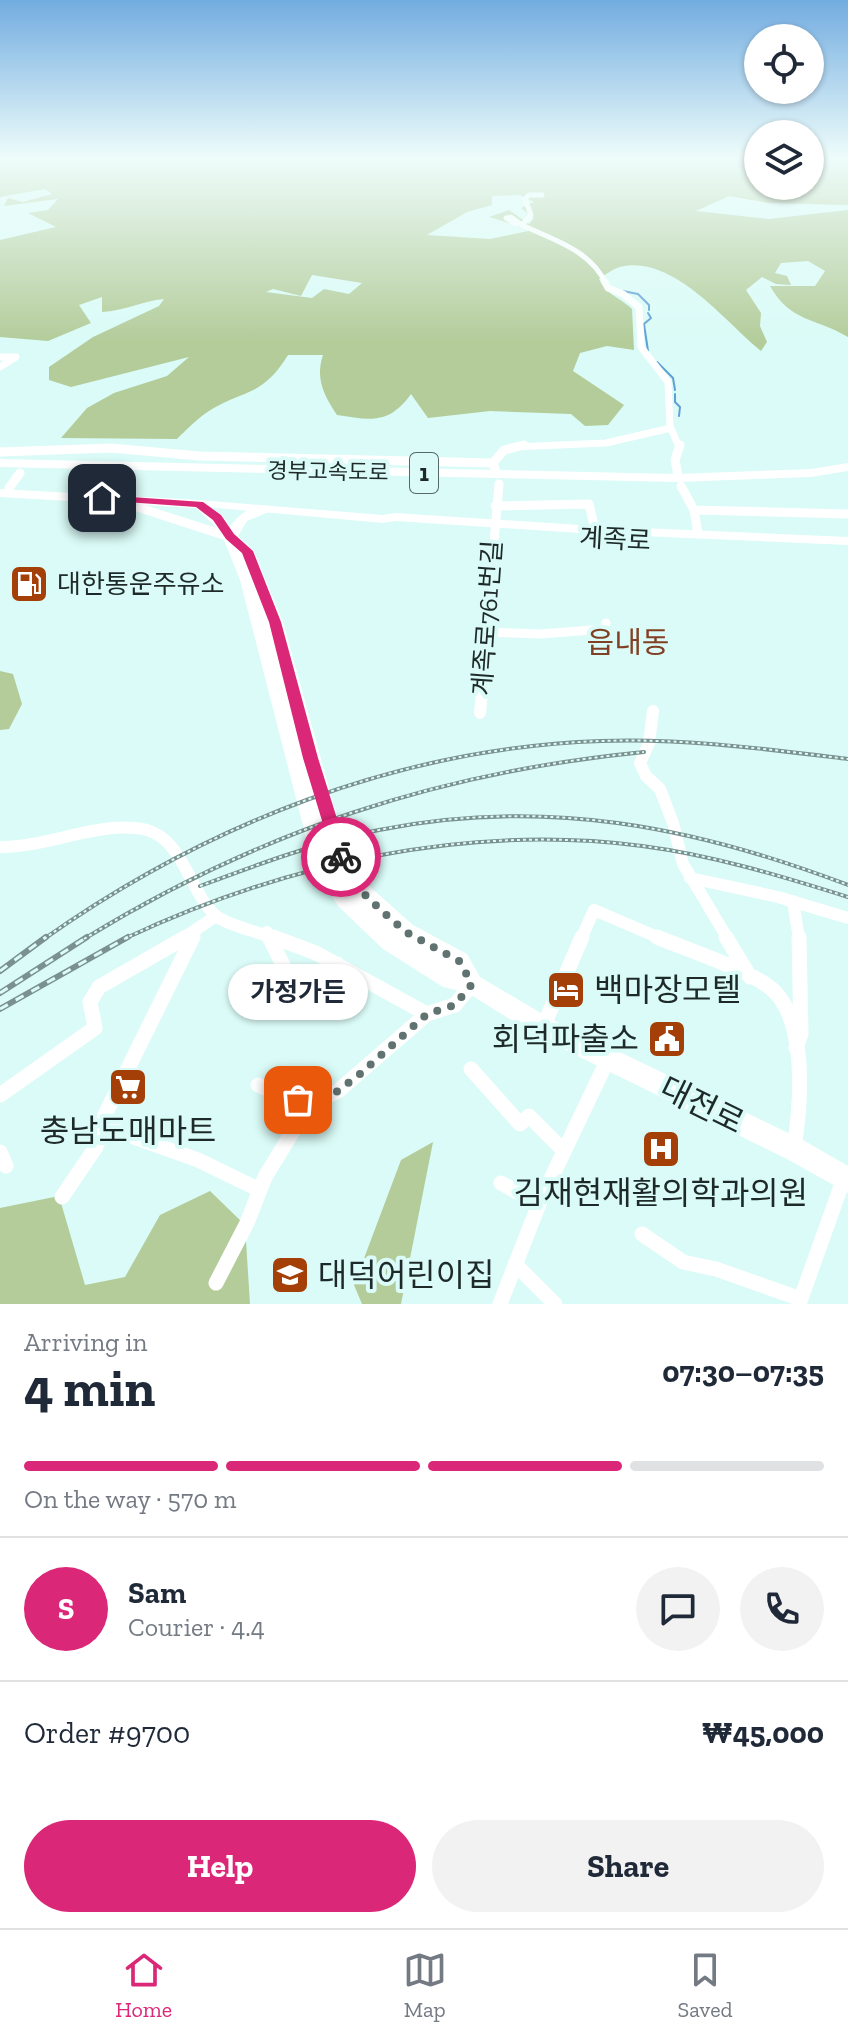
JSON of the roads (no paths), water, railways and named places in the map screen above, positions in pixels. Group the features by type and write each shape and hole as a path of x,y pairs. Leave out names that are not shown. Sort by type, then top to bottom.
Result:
{"highway":[{"name":"경부고속도로","path":"0,466 662,478 811,473 848,467"},
{"name":"경부고속도로","path":"0,466 617,483 762,481 848,474"}],"main road":[{"path":"3,490 199,504"},
{"path":"102,498 230,537 242,518 264,509"},
{"name":"계족로","path":"199,504 383,519 393,524 848,549"},
{"name":"대전로","path":"199,504 217,518 230,537 253,601 318,845 330,876 345,900 365,922 390,942 451,980 472,984 543,1027 794,1149 846,1179"},
{"path":"200,526 217,518 264,509"},
{"name":"계족로","path":"493,528 848,541"}],"street":[{"path":"523,220 517,224 582,253 598,266 608,288 623,294 639,307 641,347 668,382 671,428 680,444 675,460 680,481 694,510 698,534"},
{"path":"0,357 16,357 0,367"},
{"path":"0,452 111,448 199,456 493,463 504,450 520,445 606,443 671,428"},
{"path":"29,461 35,451"},
{"name":"계족로761번길","path":"480,713 498,479 493,463"},
{"path":"3,490 20,473"},
{"path":"495,506 589,504 595,530"},
{"path":"694,510 848,514"},
{"path":"486,632 540,634 605,629 606,623"},
{"path":"653,711 649,743 640,763 646,776 660,789 690,878 750,977"},
{"path":"0,847 28,848 127,827 155,832 165,839 216,916 267,932 337,964 427,1014"},
{"path":"690,878 793,901 848,918"},
{"path":"793,901 799,931 801,1034 796,1050"},
{"path":"543,1027 594,910 750,977 775,992 785,1009 796,1050 799,1125 794,1149"},
{"path":"0,1095 95,1028 90,1002 99,987 195,932 216,916"},
{"path":"195,932 181,966 157,1005 100,1125 198,1160 260,1190"},
{"path":"267,932 273,950 298,995 337,964"},
{"path":"216,1283 260,1190 309,1105 338,1091 427,1014 455,1005 472,984"},
{"path":"500,1304 539,1204 608,1059"},
{"path":"471,1069 520,1124 529,1116 564,1151"},
{"path":"258,1085 309,1105"},
{"path":"62,1197 96,1147 104,1127"},
{"path":"642,1234 683,1262 716,1269 800,1302 846,1179"},
{"path":"501,1183 539,1204"},
{"path":"515,1264 555,1304"}],"waterway":[{"path":"623,291 638,294 649,305 649,310"},
{"path":"648,313 651,318 644,324 648,351"},
{"path":"657,362 673,378 675,390"},
{"path":"675,394 675,402 680,407 679,416"}],"railway":[{"path":"44,939 106,898 171,861 239,828 379,776 452,759 526,747 601,741 725,745 848,759"},
{"path":"84,939 217,867 353,812 495,774 644,752"},
{"path":"200,886 289,854 356,835 440,820 500,816 559,817 675,833 790,864 848,885"},
{"path":"126,938 247,890 311,871 377,856 509,840 576,840 668,850 746,867 848,897"},
{"path":"0,971 46,937"},
{"path":"0,993 87,937"},
{"path":"0,1009 126,938"}],"place":[{"name":"대한통운주유소","path":"29,584"},
{"name":"백마장모텔","path":"566,990"},
{"name":"회덕파출소","path":"667,1039"},
{"name":"충남도매마트","path":"128,1087"},
{"name":"가정가든","path":"298,1100"},
{"name":"김재현재활의학과의원","path":"661,1149"},
{"name":"대덕어린이집","path":"290,1275"}],"district":[{"name":"읍내동","path":"628,643"}]}
